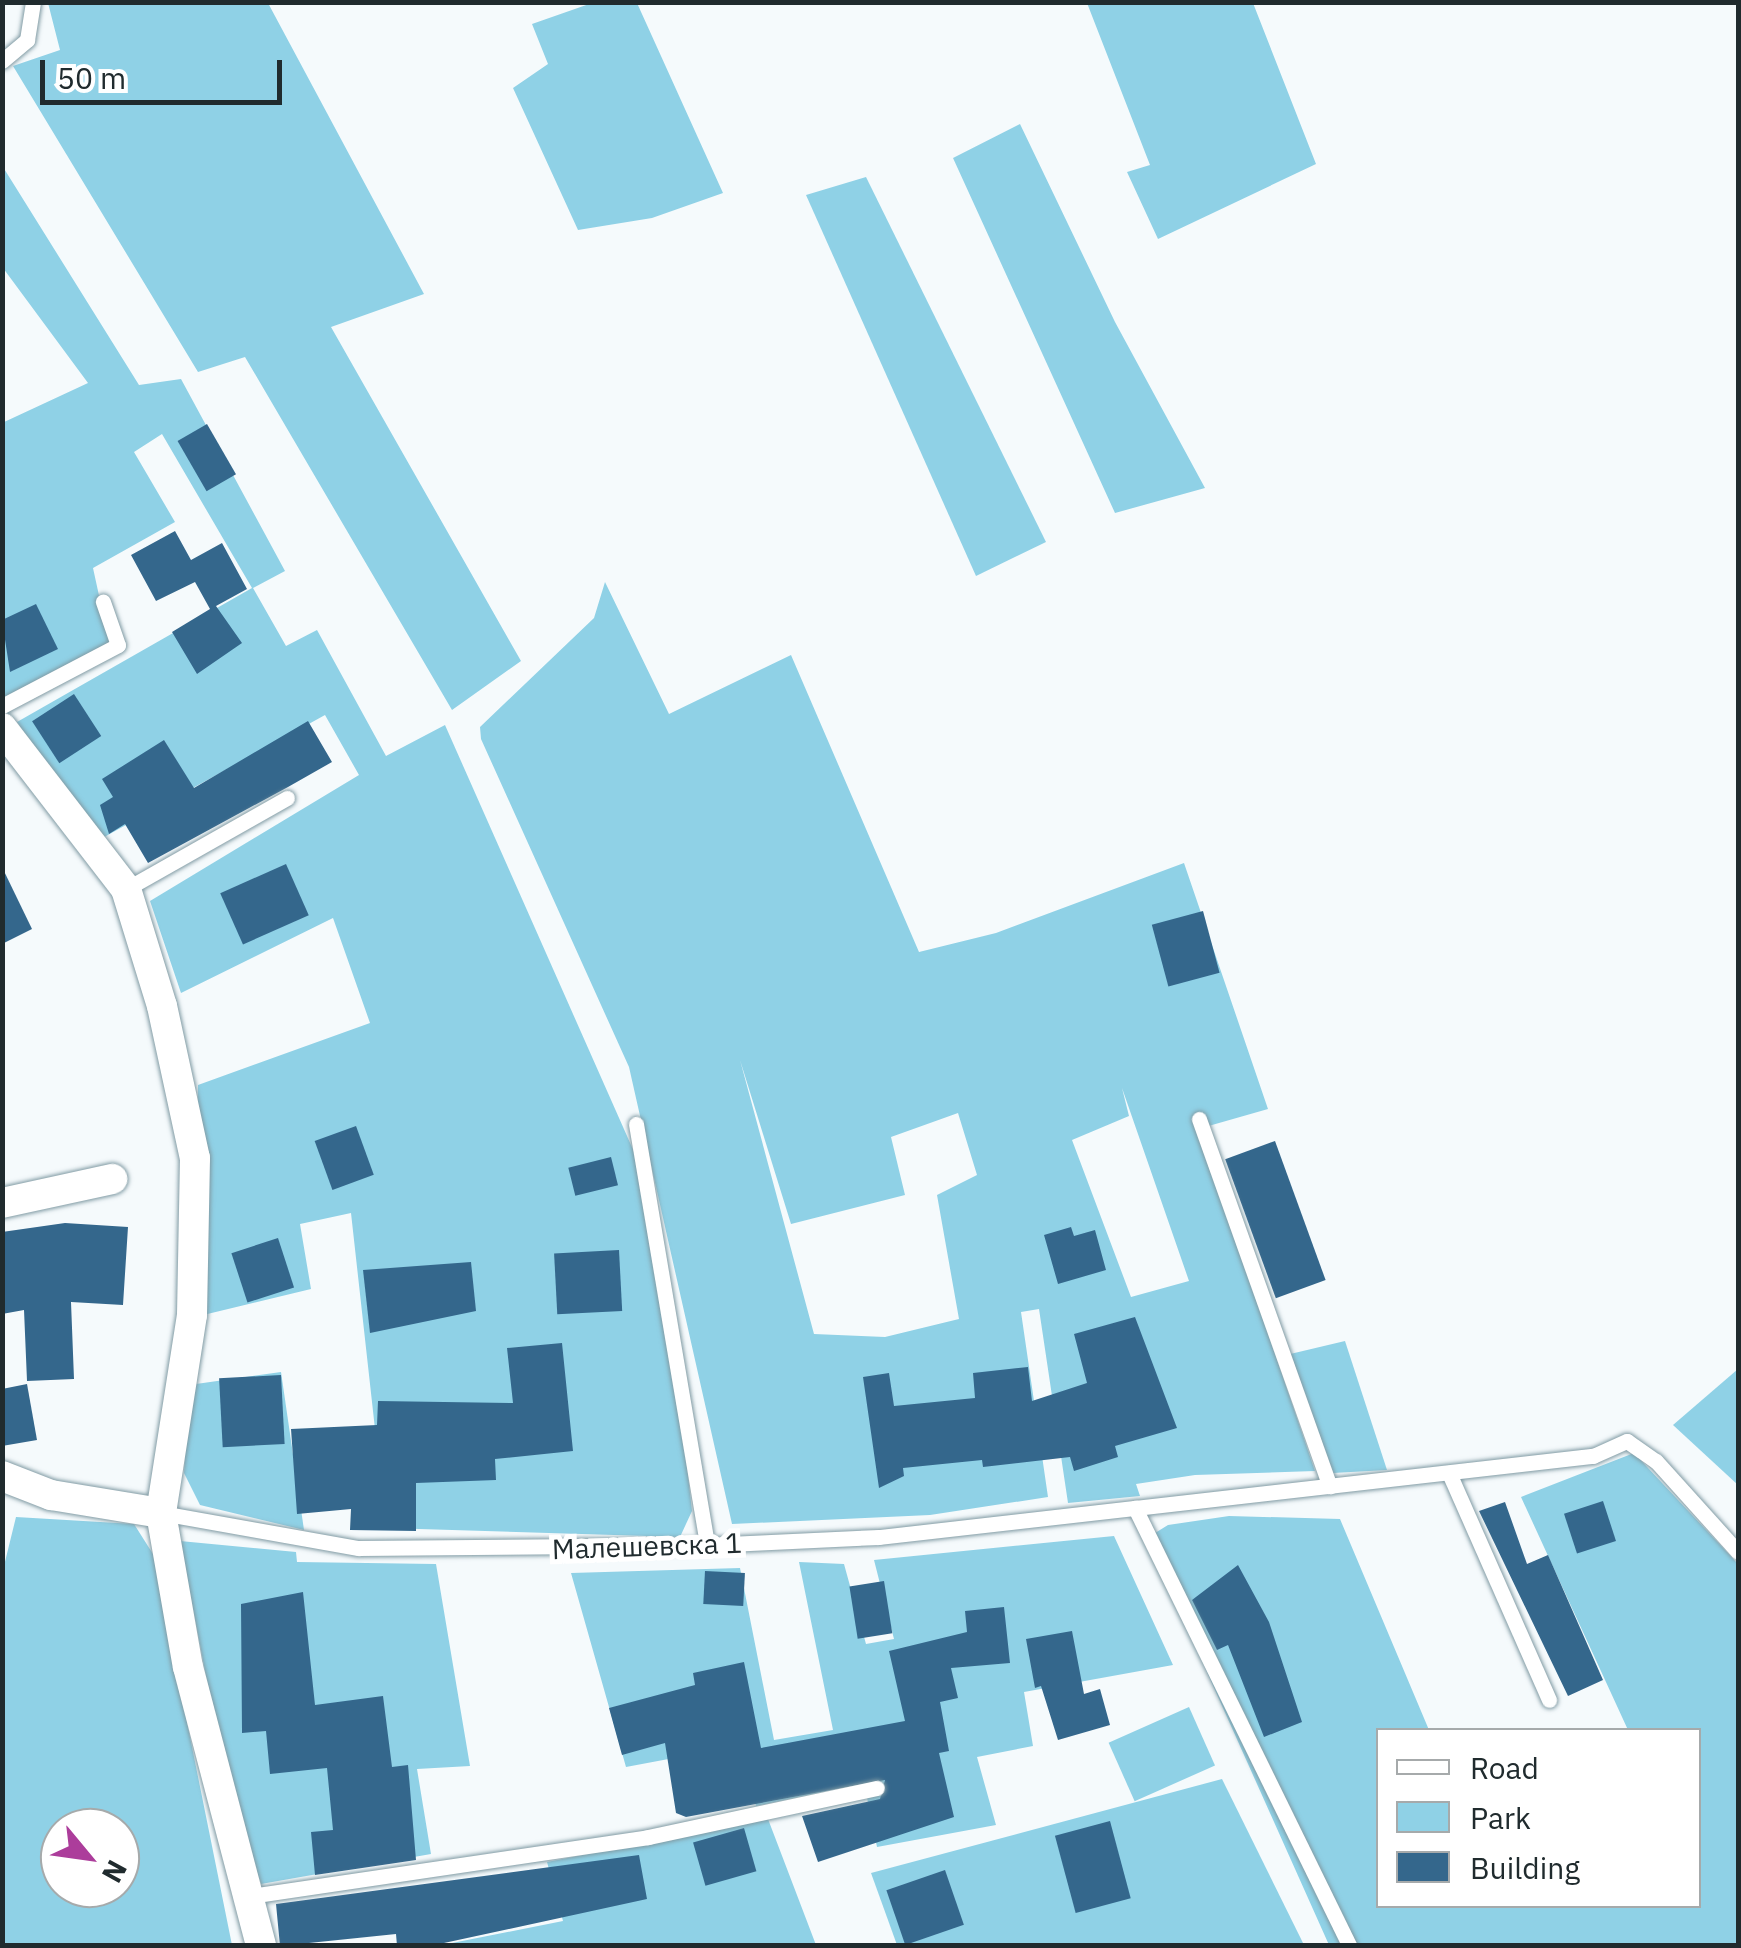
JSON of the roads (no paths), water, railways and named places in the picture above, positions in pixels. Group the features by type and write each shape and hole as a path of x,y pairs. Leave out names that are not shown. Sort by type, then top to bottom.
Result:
{"street":[{"path":"2,728 126,889 162,1006 195,1158 192,1314 161,1513 188,1667 261,1946"},
{"path":"2,1203 112,1179"},
{"path":"2,1476 51,1494 161,1513"}],"lane":[{"path":"2,61 27,40 33,2"},
{"path":"2,706 118,644 103,602"},
{"path":"126,889 286,798"},
{"path":"1199,1119 1330,1486"},
{"path":"636,1124 707,1545"},
{"name":"Малешевска 1","path":"161,1513 358,1548 707,1545 880,1537 1593,1456 1627,1442 1656,1460 1738,1552"},
{"path":"1449,1473 1549,1700"},
{"path":"1135,1508 1350,1946"},
{"path":"250,1896 648,1837 877,1788"}]}
